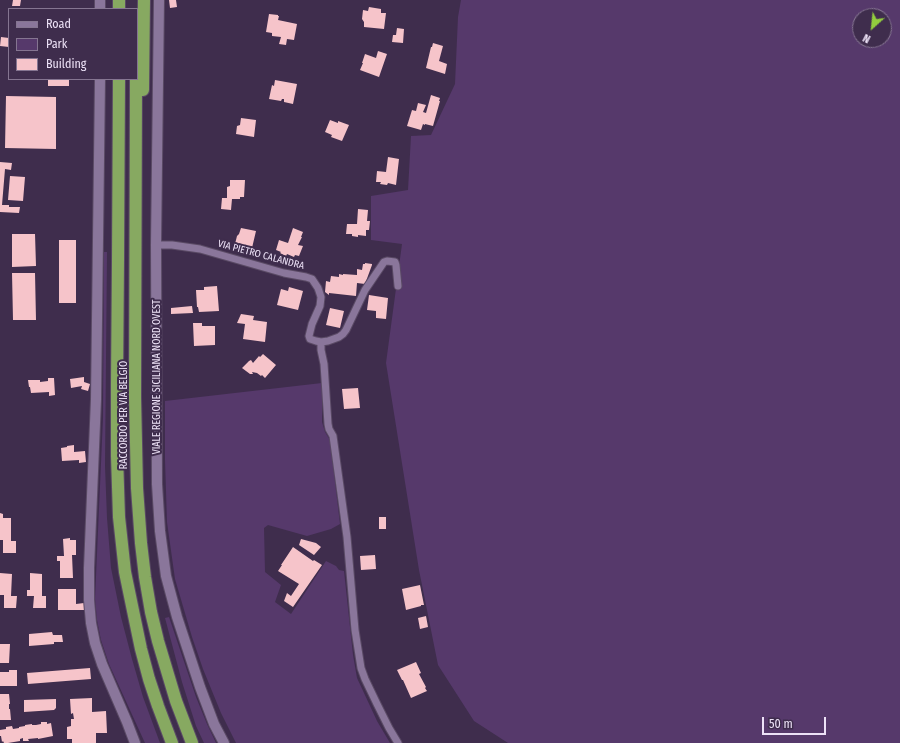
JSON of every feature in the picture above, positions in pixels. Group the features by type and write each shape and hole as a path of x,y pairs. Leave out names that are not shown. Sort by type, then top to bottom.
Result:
{"highway":[{"path":"136,203 142,108 144,0"},
{"name":"RACCORDO PER VIA BELGIO","path":"119,80 116,383 119,517 125,572 141,650 149,679 172,743"},
{"name":"RACCORDO PER VIA BELGIO","path":"136,80 135,397 137,488 141,544 144,577 158,641 176,701 192,743"}],"street":[{"name":"VIALE REGIONE SICILIANA NORD OVEST","path":"159,0 156,245 157,484 160,531 166,576 176,617 214,724 224,743"},
{"path":"100,80 96,399 89,600 95,643 102,664 135,743"},
{"name":"VIA PIETRO CALANDRA","path":"156,245 172,245 200,249 284,273 306,277 312,280 318,288 321,300 309,336 310,339 321,342"},
{"path":"398,286 395,262 384,262 365,290 343,334 333,339 321,342 328,424 333,436 347,537 355,630 361,668 377,704 398,743"}],"green space":[{"path":"461,0 900,0 900,743 508,743 474,721 438,665 419,570 386,363 402,244 371,240 371,196 408,190 411,136 431,135 455,84 458,17"},
{"path":"104,252 107,252 105,466 111,568 121,617 132,659 143,697 160,743 145,743 109,664 101,640 97,620 95,599 103,418"},
{"path":"322,383 322,422 325,432 330,440 340,524 331,529 307,536 268,525 264,528 265,572 281,585 275,602 291,614 326,561 336,566 339,570 344,571 357,678 377,721 390,743 236,743 221,713 203,669 175,579 167,522 165,401"},
{"path":"169,617 196,697 216,743 204,743 196,726 182,682 165,618"}],"building":[{"path":"13,0 21,0 20,6 12,6"},
{"path":"169,0 176,0 177,7 170,8"},
{"path":"369,7 381,9 381,13 386,13 384,29 364,27 364,22 362,19 363,10 368,11"},
{"path":"269,14 278,15 278,20 297,24 294,40 287,39 286,45 279,44 281,37 272,36 272,33 266,32"},
{"path":"397,28 404,29 403,43 392,42 393,35 396,35"},
{"path":"1,37 8,38 8,47 0,46"},
{"path":"433,43 443,46 439,61 447,64 445,74 426,68"},
{"path":"378,51 387,54 379,77 360,70 365,54 376,58"},
{"path":"48,80 69,80 69,86 48,86"},
{"path":"275,80 297,84 293,104 284,102 284,99 281,101 269,99 272,85 274,86"},
{"path":"431,95 440,98 433,126 423,124 421,130 407,126 412,110 416,111 418,103 426,105 423,112 426,113"},
{"path":"6,96 56,97 56,149 5,148"},
{"path":"241,118 256,120 254,137 236,134 237,126 240,125"},
{"path":"330,120 349,125 342,141 331,137 332,135 325,132"},
{"path":"388,157 399,159 396,185 388,183 387,185 380,184 381,182 376,182 377,171 386,172"},
{"path":"0,162 12,163 11,170 5,169 2,205 9,205 9,207 20,207 19,213 0,212"},
{"path":"10,176 25,177 23,201 8,200"},
{"path":"230,180 245,180 244,197 240,197 240,199 232,199 231,210 221,209 222,198 227,198 227,187 230,186"},
{"path":"358,209 368,210 367,221 370,221 369,230 366,230 366,236 358,235 358,237 352,236 352,234 346,234 347,224 357,224"},
{"path":"241,228 256,231 252,248 235,244"},
{"path":"293,228 303,232 298,245 303,246 299,256 295,255 294,257 287,254 286,256 276,250 279,240 288,243"},
{"path":"12,234 35,234 36,266 12,267"},
{"path":"59,240 76,240 76,303 59,303"},
{"path":"365,263 372,265 365,284 357,283 356,296 329,293 329,295 325,292 326,281 330,282 331,276 339,277 339,274 357,275 357,269 362,270 363,264"},
{"path":"12,273 35,273 36,320 13,320"},
{"path":"217,286 219,311 199,312 197,307 196,290 204,290 204,287"},
{"path":"289,287 303,291 298,310 277,305 281,289 288,291"},
{"path":"369,295 388,298 386,319 376,318 376,311 367,310"},
{"path":"192,306 193,313 171,314 171,308"},
{"path":"330,308 344,311 340,328 326,325"},
{"path":"241,314 254,316 253,320 267,322 265,342 243,339 245,324 237,323"},
{"path":"193,323 202,323 202,326 215,326 215,345 194,346"},
{"path":"263,354 276,365 265,378 257,373 252,372 253,374 250,374 242,368 251,360 253,363"},
{"path":"84,377 84,382 90,384 88,391 81,389 82,386 71,388 70,379"},
{"path":"48,378 54,378 55,395 49,396 49,392 31,393 28,380 40,380 40,382 48,381"},
{"path":"358,388 360,408 344,409 342,389"},
{"path":"74,445 74,452 85,451 86,462 79,463 79,460 62,461 61,448"},
{"path":"0,513 3,514 3,518 11,518 11,541 16,541 16,553 3,553 3,540 0,540"},
{"path":"379,517 386,517 386,529 379,529"},
{"path":"70,538 70,540 76,540 76,555 72,555 73,578 60,578 60,561 57,561 57,556 64,556 63,539"},
{"path":"301,539 316,543 321,547 314,555 299,545"},
{"path":"293,547 313,561 314,560 322,565 293,607 284,601 287,593 291,596 299,584 278,571"},
{"path":"375,555 376,569 361,570 360,556"},
{"path":"0,573 12,574 11,596 17,596 16,608 4,608 4,595 0,595"},
{"path":"30,573 42,574 42,596 46,596 46,608 33,608 34,596 27,596 27,590 30,590"},
{"path":"420,585 424,605 406,610 402,589"},
{"path":"58,589 76,589 76,604 84,603 85,610 58,610"},
{"path":"426,616 428,627 420,629 418,618"},
{"path":"52,632 53,635 62,635 63,642 29,646 29,634"},
{"path":"0,644 10,644 9,663 0,663"},
{"path":"416,662 421,673 419,674 427,691 411,698 397,670"},
{"path":"90,668 91,679 28,684 27,673"},
{"path":"9,670 17,670 17,686 0,686 0,672 9,672"},
{"path":"0,694 9,694 11,720 0,720"},
{"path":"92,698 92,712 106,711 107,733 96,733 96,743 72,743 72,739 67,739 67,727 71,726 71,719 74,719 73,713 71,714 70,699"},
{"path":"56,699 56,708 54,710 24,712 24,700"},
{"path":"41,722 47,722 47,724 51,723 53,736 28,739 29,741 23,741 23,738 20,739 20,741 8,743 2,742 0,730 12,726 13,729 25,725 36,725 41,724"}]}
